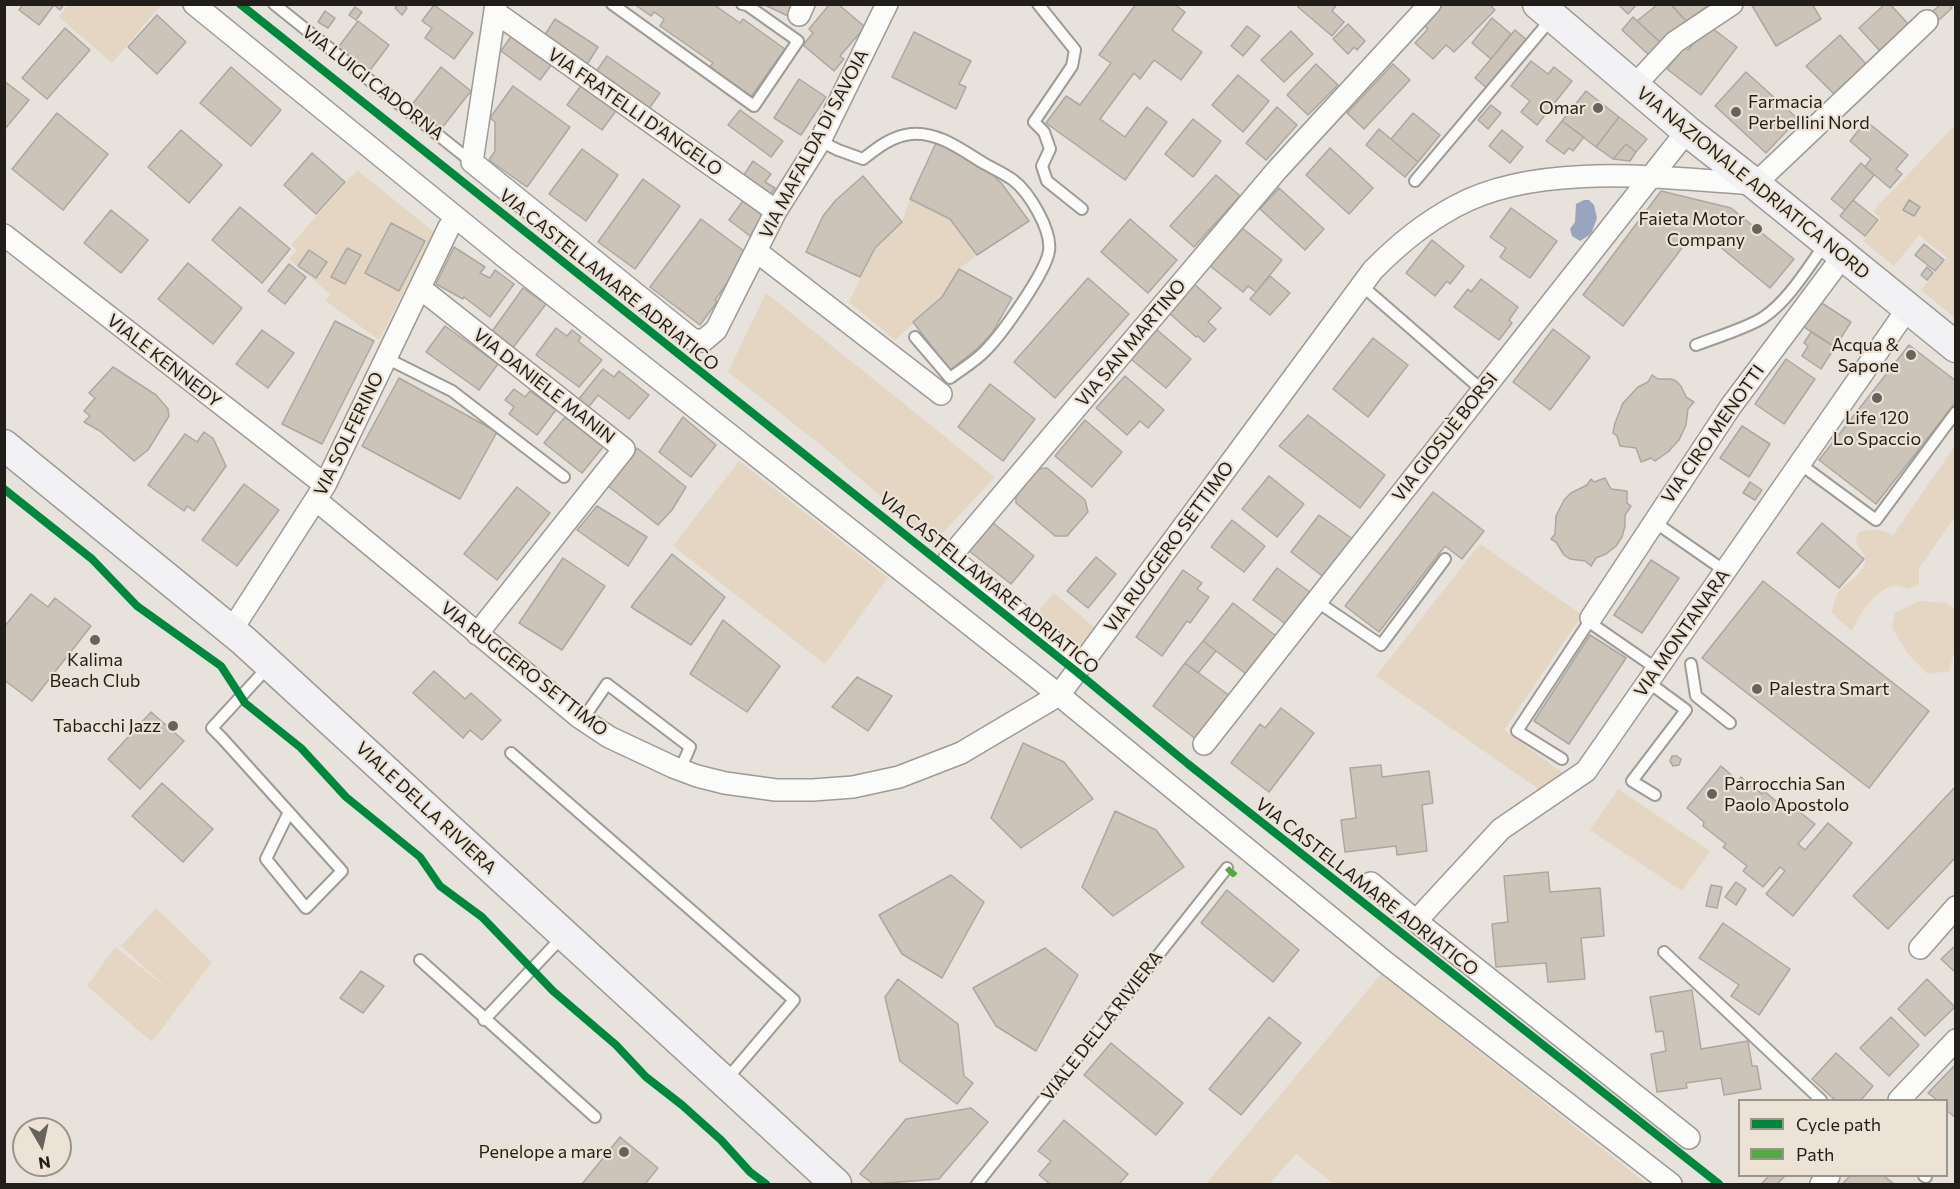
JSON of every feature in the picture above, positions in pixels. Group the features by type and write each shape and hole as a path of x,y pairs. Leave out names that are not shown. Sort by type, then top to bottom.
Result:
{"street":[{"path":"194,4 506,258 1059,695 1385,962 1671,1185"},
{"name":"VIA MAFALDA DI SAVOIA","path":"472,162 692,339 703,341 716,330 776,211 819,141 887,4"},
{"name":"VIA SAN MARTINO","path":"1082,666 950,557 1277,170 1430,4"},
{"path":"1634,86 1675,42 1732,4"},
{"path":"472,162 496,8"},
{"name":"VIA FRATELLI D'ANGELO","path":"496,8 776,211"},
{"name":"VIA NAZIONALE ADRIATICA NORD","path":"1551,12 1687,131 1956,347"},
{"path":"1755,184 1927,21"},
{"name":"VIA GIOSUÈ BORSI","path":"1204,744 1687,131"},
{"name":"VIA RUGGERO SETTIMO","path":"320,493 477,634 583,719 609,737 680,770 725,783 776,790 813,790 851,781 899,777 962,753 1059,695 1373,270 1402,241 1417,230 1457,205 1484,193 1559,178 1649,177 1755,184"},
{"name":"VIA SOLFERINO","path":"231,631 320,493 450,227"},
{"name":"VIALE KENNEDY","path":"4,235 320,493"},
{"name":"VIA CIRO MENOTTI","path":"1591,618 1834,249"},
{"name":"VIA MAFALDA DI SAVOIA","path":"756,251 941,394"},
{"name":"VIA DANIELE MANIN","path":"420,288 624,449 477,634"},
{"name":"VIA MONTANARA","path":"1416,921 1501,829 1586,771 1908,308"},
{"name":"VIALE DELLA RIVIERA","path":"4,445 271,665 836,1185"},
{"path":"1371,883 1689,1138"},
{"path":"1920,948 1956,907"},
{"path":"1901,1099 1956,1040"}],"lane":[{"name":"VIA LUIGI CADORNA","path":"274,4 472,162"},
{"path":"612,4 754,106 798,41 747,5 742,4"},
{"path":"1038,4 1075,50 1072,66 1034,122 1044,132 1050,149 1042,166 1047,181 1082,209"},
{"name":"VIA NAZIONALE ADRIATICA NORD","path":"1415,181 1551,12"},
{"path":"819,141 863,159 894,138 910,134 924,134 945,140 1014,181 1034,205 1048,231 1049,251 1040,274 1018,309 987,350 950,378 915,337"},
{"path":"1696,345 1763,318 1834,249"},
{"path":"1368,291 1482,390"},
{"path":"386,358 452,391 564,477"},
{"path":"1945,420 1956,406"},
{"path":"1800,464 1876,520 1956,412"},
{"path":"1653,521 1725,571"},
{"path":"1316,601 1381,645 1445,559"},
{"path":"1562,759 1517,731 1589,622 1653,675 1686,710 1632,781 1655,795"},
{"path":"1691,664 1696,696 1730,723"},
{"path":"271,665 212,728 290,812 342,871 306,908 266,859 290,812"},
{"path":"583,719 607,684 690,747 680,770"},
{"path":"511,753 794,1000 752,1052 724,1082"},
{"name":"VIALE DELLA RIVIERA","path":"977,1185 1227,868"},
{"path":"484,1020 564,935"},
{"path":"1664,952 1819,1099"},
{"path":"420,960 484,1020 595,1117"}],"shaded area":[{"path":"68,5 161,5 112,63 59,17"},
{"path":"1954,126 1956,127 1955,318 1921,290 1947,258 1919,235 1894,266 1863,241 1881,219 1873,211"},
{"path":"357,170 434,232 379,340 326,301 330,294 289,259 297,250 291,245"},
{"path":"910,199 950,219 977,255 959,269 942,297 895,340 849,302 875,248 902,222"},
{"path":"766,293 995,477 934,542 821,445 728,372"},
{"path":"1955,446 1955,517 1919,568 1919,584 1909,589 1895,586 1881,592 1864,610 1852,631 1832,613 1837,595 1860,572 1865,563 1864,555 1856,541 1858,533 1876,530 1893,535"},
{"path":"739,461 888,578 825,664 673,546"},
{"path":"1480,544 1582,615 1504,730 1567,776 1540,790 1376,676"},
{"path":"1054,593 1095,628 1079,647 1075,648 1039,620 1040,609"},
{"path":"1919,601 1947,603 1955,609 1955,648 1949,671 1928,674 1908,654 1892,628 1895,613"},
{"path":"1618,789 1710,851 1682,891 1590,830"},
{"path":"156,908 212,962 152,1042 87,986 115,947 171,991 121,946"},
{"path":"1381,974 1647,1184 1334,1184 1296,1154 1269,1184 1206,1184"}],"water":[{"path":"1589,200 1594,205 1597,218 1591,234 1580,241 1572,236 1570,229 1575,222 1576,204"}],"building":[{"path":"23,4 64,4 60,10 54,5 39,25 19,10"},
{"path":"398,4 403,4 407,8 402,15 395,8"},
{"path":"634,4 713,4 740,23 743,19 785,49 751,97 709,68 713,63 660,26 664,19 654,12 651,16"},
{"path":"763,4 796,4 790,17"},
{"path":"830,4 838,4 865,27 840,56 844,59 834,71 803,45 813,33 809,29"},
{"path":"1136,4 1174,4 1185,12 1172,30 1202,52 1181,80 1154,60 1140,79 1134,73 1100,119 1125,137 1147,107 1167,122 1125,180 1046,123 1066,96 1080,105 1111,63 1099,55"},
{"path":"1300,4 1337,4 1332,11 1344,22 1332,36 1298,7"},
{"path":"1443,4 1489,4 1495,10 1454,52 1446,45 1433,59 1415,43 1428,29 1424,25"},
{"path":"1618,4 1637,4 1628,14"},
{"path":"1658,4 1671,4 1686,21 1662,44 1637,21"},
{"path":"1675,4 1710,4 1686,21 1672,6"},
{"path":"1751,4 1812,4 1821,19 1776,46"},
{"path":"1885,4 1890,4 1909,25 1880,51 1859,28"},
{"path":"1941,4 1948,4 1952,8 1939,20 1932,12"},
{"path":"434,5 473,33 454,59 425,38 432,28 422,21"},
{"path":"355,7 362,12 356,20 349,15"},
{"path":"325,11 335,18 328,28 318,22"},
{"path":"157,15 186,42 157,74 128,47"},
{"path":"1633,17 1662,44 1650,56 1622,30"},
{"path":"1492,18 1511,34 1491,59 1472,43"},
{"path":"555,19 598,47 586,66 543,38"},
{"path":"358,21 389,45 368,73 337,49"},
{"path":"1348,24 1365,41 1357,50 1354,47 1348,54 1333,39"},
{"path":"1708,25 1737,47 1701,95 1667,69 1684,47 1688,50"},
{"path":"1247,26 1260,36 1243,56 1231,46"},
{"path":"65,28 90,50 47,99 22,78"},
{"path":"1515,30 1527,40 1487,88 1475,78"},
{"path":"1291,31 1313,54 1284,82 1261,60"},
{"path":"914,32 971,61 959,84 966,87 956,109 892,77"},
{"path":"512,35 552,64 540,80 501,51"},
{"path":"1840,35 1866,64 1834,94 1806,66"},
{"path":"607,56 660,93 646,113 593,76"},
{"path":"1531,61 1548,74 1554,67 1572,81 1537,125 1521,112 1530,101 1511,86"},
{"path":"1316,64 1338,85 1308,115 1287,95"},
{"path":"1393,64 1410,80 1364,129 1347,113"},
{"path":"231,67 281,110 251,146 200,103"},
{"path":"441,67 471,91 441,129 411,106"},
{"path":"1746,72 1798,119 1766,153 1715,106"},
{"path":"1238,75 1269,101 1243,132 1212,105"},
{"path":"799,79 826,97 801,135 774,118"},
{"path":"4,81 29,100 4,130"},
{"path":"583,83 618,108 602,130 567,105"},
{"path":"513,86 570,127 527,187 489,160 495,151 495,122 490,118"},
{"path":"1586,91 1619,117 1596,147 1562,121"},
{"path":"1491,105 1501,113 1488,129 1478,120"},
{"path":"1277,107 1297,125 1266,160 1246,143"},
{"path":"740,110 783,141 771,157 728,125"},
{"path":"57,113 108,154 63,210 12,169"},
{"path":"1413,113 1440,135 1418,162 1391,139"},
{"path":"1619,117 1647,139 1636,152 1626,144 1613,159 1596,147"},
{"path":"1193,119 1221,141 1193,177 1165,154"},
{"path":"1562,121 1584,137 1573,151 1569,148 1564,154 1546,141"},
{"path":"1866,121 1908,155 1896,169 1902,174 1890,188 1865,167 1871,159 1850,141"},
{"path":"1379,129 1418,162 1405,177 1366,145"},
{"path":"181,130 222,165 189,203 148,167"},
{"path":"1502,130 1523,147 1510,163 1489,146"},
{"path":"936,143 983,165 1002,184 1029,221 977,255 950,219 910,199"},
{"path":"1626,144 1636,152 1630,161 1613,159"},
{"path":"1330,148 1373,188 1349,214 1306,175"},
{"path":"582,149 618,175 586,221 549,194"},
{"path":"312,153 345,182 316,214 284,185"},
{"path":"753,161 771,174 765,182 775,188 767,200 740,181"},
{"path":"1861,163 1874,175 1845,210 1831,199"},
{"path":"1216,175 1240,196 1194,247 1170,226"},
{"path":"863,176 902,222 875,248 860,277 806,252 823,216 836,200"},
{"path":"643,179 680,206 635,269 598,242"},
{"path":"1279,188 1324,229 1305,250 1260,209"},
{"path":"1661,191 1731,208 1794,259 1770,288 1713,241 1691,236 1623,326 1583,295"},
{"path":"745,198 766,214 750,236 729,220"},
{"path":"1853,200 1878,220 1865,236 1840,216"},
{"path":"1909,200 1920,207 1914,216 1903,210"},
{"path":"240,207 290,249 262,283 212,240"},
{"path":"1511,208 1557,241 1530,278 1500,257 1506,248 1490,237"},
{"path":"111,210 148,240 121,273 84,243"},
{"path":"701,219 748,254 700,325 650,287"},
{"path":"1130,219 1177,260 1148,293 1101,252"},
{"path":"391,223 425,241 399,291 365,273"},
{"path":"1241,227 1282,260 1256,292 1248,286 1243,292 1209,265"},
{"path":"1432,240 1464,266 1450,284 1447,281 1435,296 1406,273"},
{"path":"1924,244 1944,260 1935,271 1915,255"},
{"path":"454,247 485,267 480,273 490,278 495,270 514,284 490,317 464,297 463,299 436,284"},
{"path":"347,248 361,255 345,284 331,277"},
{"path":"309,250 327,262 316,278 298,266"},
{"path":"188,263 242,308 213,344 158,299"},
{"path":"289,264 306,277 285,304 268,291"},
{"path":"1927,267 1933,273 1927,280 1921,275"},
{"path":"959,269 1012,298 992,333 978,348 950,370 913,322 942,297"},
{"path":"1270,276 1290,293 1270,315 1250,299"},
{"path":"1088,278 1129,314 1055,398 1014,362"},
{"path":"1481,279 1518,307 1509,320 1512,323 1499,340 1454,307 1468,289 1471,292"},
{"path":"1193,283 1221,308 1208,322 1216,329 1204,342 1168,312"},
{"path":"523,288 546,304 512,349 491,333"},
{"path":"1814,298 1851,322 1835,347 1798,323"},
{"path":"335,321 374,341 322,444 282,424"},
{"path":"445,326 498,364 479,390 426,352"},
{"path":"556,328 567,336 572,330 581,337 578,341 602,360 579,387 536,355"},
{"path":"1156,329 1191,359 1166,388 1131,359"},
{"path":"1553,329 1590,357 1550,410 1513,382"},
{"path":"262,330 294,353 268,388 236,364"},
{"path":"1811,332 1835,347 1821,369 1802,356 1808,346 1804,343"},
{"path":"1373,338 1408,365 1368,417 1333,389"},
{"path":"1909,345 1956,381 1956,402 1876,504 1819,460"},
{"path":"1786,359 1815,379 1784,424 1755,404"},
{"path":"113,367 156,395 168,409 169,416 148,450 134,461 100,431 84,422 90,416 84,411 95,398 89,393"},
{"path":"603,369 614,377 619,371 649,395 629,419 598,395 588,408 578,400"},
{"path":"1652,375 1658,379 1676,381 1686,397 1694,402 1688,409 1686,425 1679,440 1655,461 1651,458 1641,462 1636,448 1620,446 1617,436 1613,433 1623,403 1638,387 1648,382"},
{"path":"1125,376 1164,410 1148,428 1140,421 1127,435 1096,408"},
{"path":"399,378 497,432 460,499 362,446"},
{"path":"990,384 1035,419 1003,461 958,427"},
{"path":"514,389 525,397 530,391 556,410 537,435 509,414 514,407 505,400"},
{"path":"1308,415 1385,475 1360,508 1279,446"},
{"path":"565,417 603,447 582,473 544,443"},
{"path":"683,417 716,445 691,477 659,452"},
{"path":"1085,420 1122,452 1092,487 1055,456"},
{"path":"1742,426 1770,444 1749,477 1720,458"},
{"path":"204,432 213,438 226,466 194,511 187,506 184,511 148,485 185,434 197,442"},
{"path":"637,448 686,487 672,510 658,525 608,486"},
{"path":"1047,468 1085,500 1088,512 1067,536 1055,536 1016,503 1016,496 1037,469"},
{"path":"1269,476 1304,504 1277,537 1242,509"},
{"path":"1605,478 1611,489 1627,491 1627,503 1631,506 1625,515 1622,537 1616,546 1596,558 1591,566 1585,561 1570,559 1564,555 1556,542 1551,539 1555,534 1556,516 1564,500 1571,493 1587,485 1591,479 1594,482"},
{"path":"1750,482 1762,490 1755,500 1743,493"},
{"path":"244,484 279,510 237,566 202,540"},
{"path":"517,487 550,513 497,580 464,554"},
{"path":"1433,492 1484,531 1462,559 1445,546 1379,632 1345,606"},
{"path":"597,506 647,537 628,566 577,530"},
{"path":"1319,515 1354,540 1325,578 1291,552"},
{"path":"1232,520 1265,546 1244,572 1211,547"},
{"path":"992,522 1034,556 1011,584 968,550"},
{"path":"1822,523 1864,559 1839,588 1797,553"},
{"path":"672,554 725,597 691,645 631,607"},
{"path":"1096,557 1116,574 1088,608 1067,591"},
{"path":"563,558 605,586 562,650 519,623"},
{"path":"1651,560 1679,578 1642,633 1614,615"},
{"path":"1277,568 1311,593 1287,625 1253,600"},
{"path":"1183,570 1202,583 1197,589 1209,597 1190,623 1187,621 1162,656 1136,637"},
{"path":"1763,581 1929,711 1869,788 1702,658"},
{"path":"31,594 48,607 55,598 91,626 32,701 4,680 4,627"},
{"path":"1233,603 1276,636 1246,674 1203,641"},
{"path":"723,620 780,666 747,712 690,674"},
{"path":"1590,635 1626,658 1569,744 1534,721"},
{"path":"1203,641 1216,651 1198,673 1185,663"},
{"path":"1185,663 1230,696 1197,740 1153,706"},
{"path":"434,671 465,699 471,693 501,720 482,740 470,730 463,738 413,693"},
{"path":"857,677 892,696 868,731 832,707"},
{"path":"1281,708 1314,733 1269,792 1231,763 1260,724 1265,728"},
{"path":"151,712 184,741 140,789 108,759"},
{"path":"1023,743 1064,762 1093,799 1021,848 991,818"},
{"path":"1672,756 1681,759 1679,765 1673,766 1670,761"},
{"path":"1381,765 1382,777 1429,771 1433,803 1422,805 1427,851 1397,855 1396,846 1345,852 1341,820 1356,818 1350,768"},
{"path":"1721,766 1738,781 1741,777 1762,794 1764,791 1788,811 1792,806 1815,824 1798,844 1805,850 1828,823 1852,843 1793,916 1766,894 1785,871 1780,867 1763,887 1743,871 1747,866 1723,847 1726,844 1703,826 1704,822 1687,808"},
{"path":"162,783 213,829 183,862 132,816"},
{"path":"1956,786 1956,857 1888,929 1853,896"},
{"path":"1115,811 1156,830 1184,867 1113,916 1082,887"},
{"path":"1548,872 1550,892 1600,888 1604,936 1581,938 1585,979 1548,982 1546,963 1496,967 1492,924 1508,922 1504,876"},
{"path":"951,875 984,902 942,978 902,954 879,915"},
{"path":"1736,882 1746,889 1736,905 1725,897"},
{"path":"1711,885 1722,887 1717,908 1706,906"},
{"path":"1227,890 1299,950 1273,982 1201,923"},
{"path":"1723,923 1790,969 1759,1015 1731,996 1739,985 1699,958"},
{"path":"1956,945 1956,973 1941,959"},
{"path":"1045,948 1078,975 1036,1051 996,1026 973,988"},
{"path":"361,971 384,986 363,1013 340,998"},
{"path":"898,979 958,1024 964,1076 973,1083 957,1104 900,1061 885,997"},
{"path":"1927,979 1955,1007 1925,1036 1898,1009"},
{"path":"1692,990 1701,1049 1748,1041 1752,1066 1757,1066 1761,1089 1724,1095 1721,1078 1686,1083 1687,1088 1657,1092 1651,1054 1666,1051 1663,1031 1656,1032 1650,997"},
{"path":"1269,1017 1301,1043 1241,1115 1209,1089"},
{"path":"1891,1017 1919,1045 1889,1076 1860,1048"},
{"path":"1111,1043 1183,1103 1156,1135 1084,1075"},
{"path":"1836,1053 1873,1086 1862,1099 1834,1099 1812,1079"},
{"path":"1956,1064 1956,1118 1948,1112 1948,1099 1936,1099 1928,1093"},
{"path":"971,1108 988,1122 939,1179 873,1184 860,1174 906,1119"},
{"path":"1064,1120 1128,1174 1119,1184 1050,1184 1039,1175 1051,1161 1038,1151"},
{"name":"Penelope a mare","path":"620,1137 658,1168 645,1184 582,1184"},
{"path":"1768,1177 1784,1177 1777,1184 1762,1183"},
{"path":"1849,1177 1885,1177 1894,1184 1842,1184"}],"marked path":[{"path":"1227,868 1233,874 1238,868"}],"cycle path":[{"name":"VIA CASTELLAMARE ADRIATICO","path":"240,4 1077,672 1188,764 1719,1184"},
{"path":"4,489 92,559 137,606 221,666 245,703 301,748 346,797 420,857 440,886 482,917 553,991 616,1045 646,1077 721,1140 750,1172 766,1184"}],"place":[{"name":"Omar","path":"1598,108"},
{"name":"Farmacia Perbellini Nord","path":"1736,112"},
{"name":"Faieta Motor Company","path":"1757,229"},
{"name":"Acqua & Sapone","path":"1911,355"},
{"name":"Life 120 Lo Spaccio","path":"1877,398"},
{"name":"Kalima Beach Club","path":"95,640"},
{"name":"Palestra Smart","path":"1757,689"},
{"name":"Tabacchi Jazz","path":"173,726"},
{"name":"Parrocchia San Paolo Apostolo","path":"1712,794"},
{"name":"Penelope a mare","path":"624,1152"}]}
